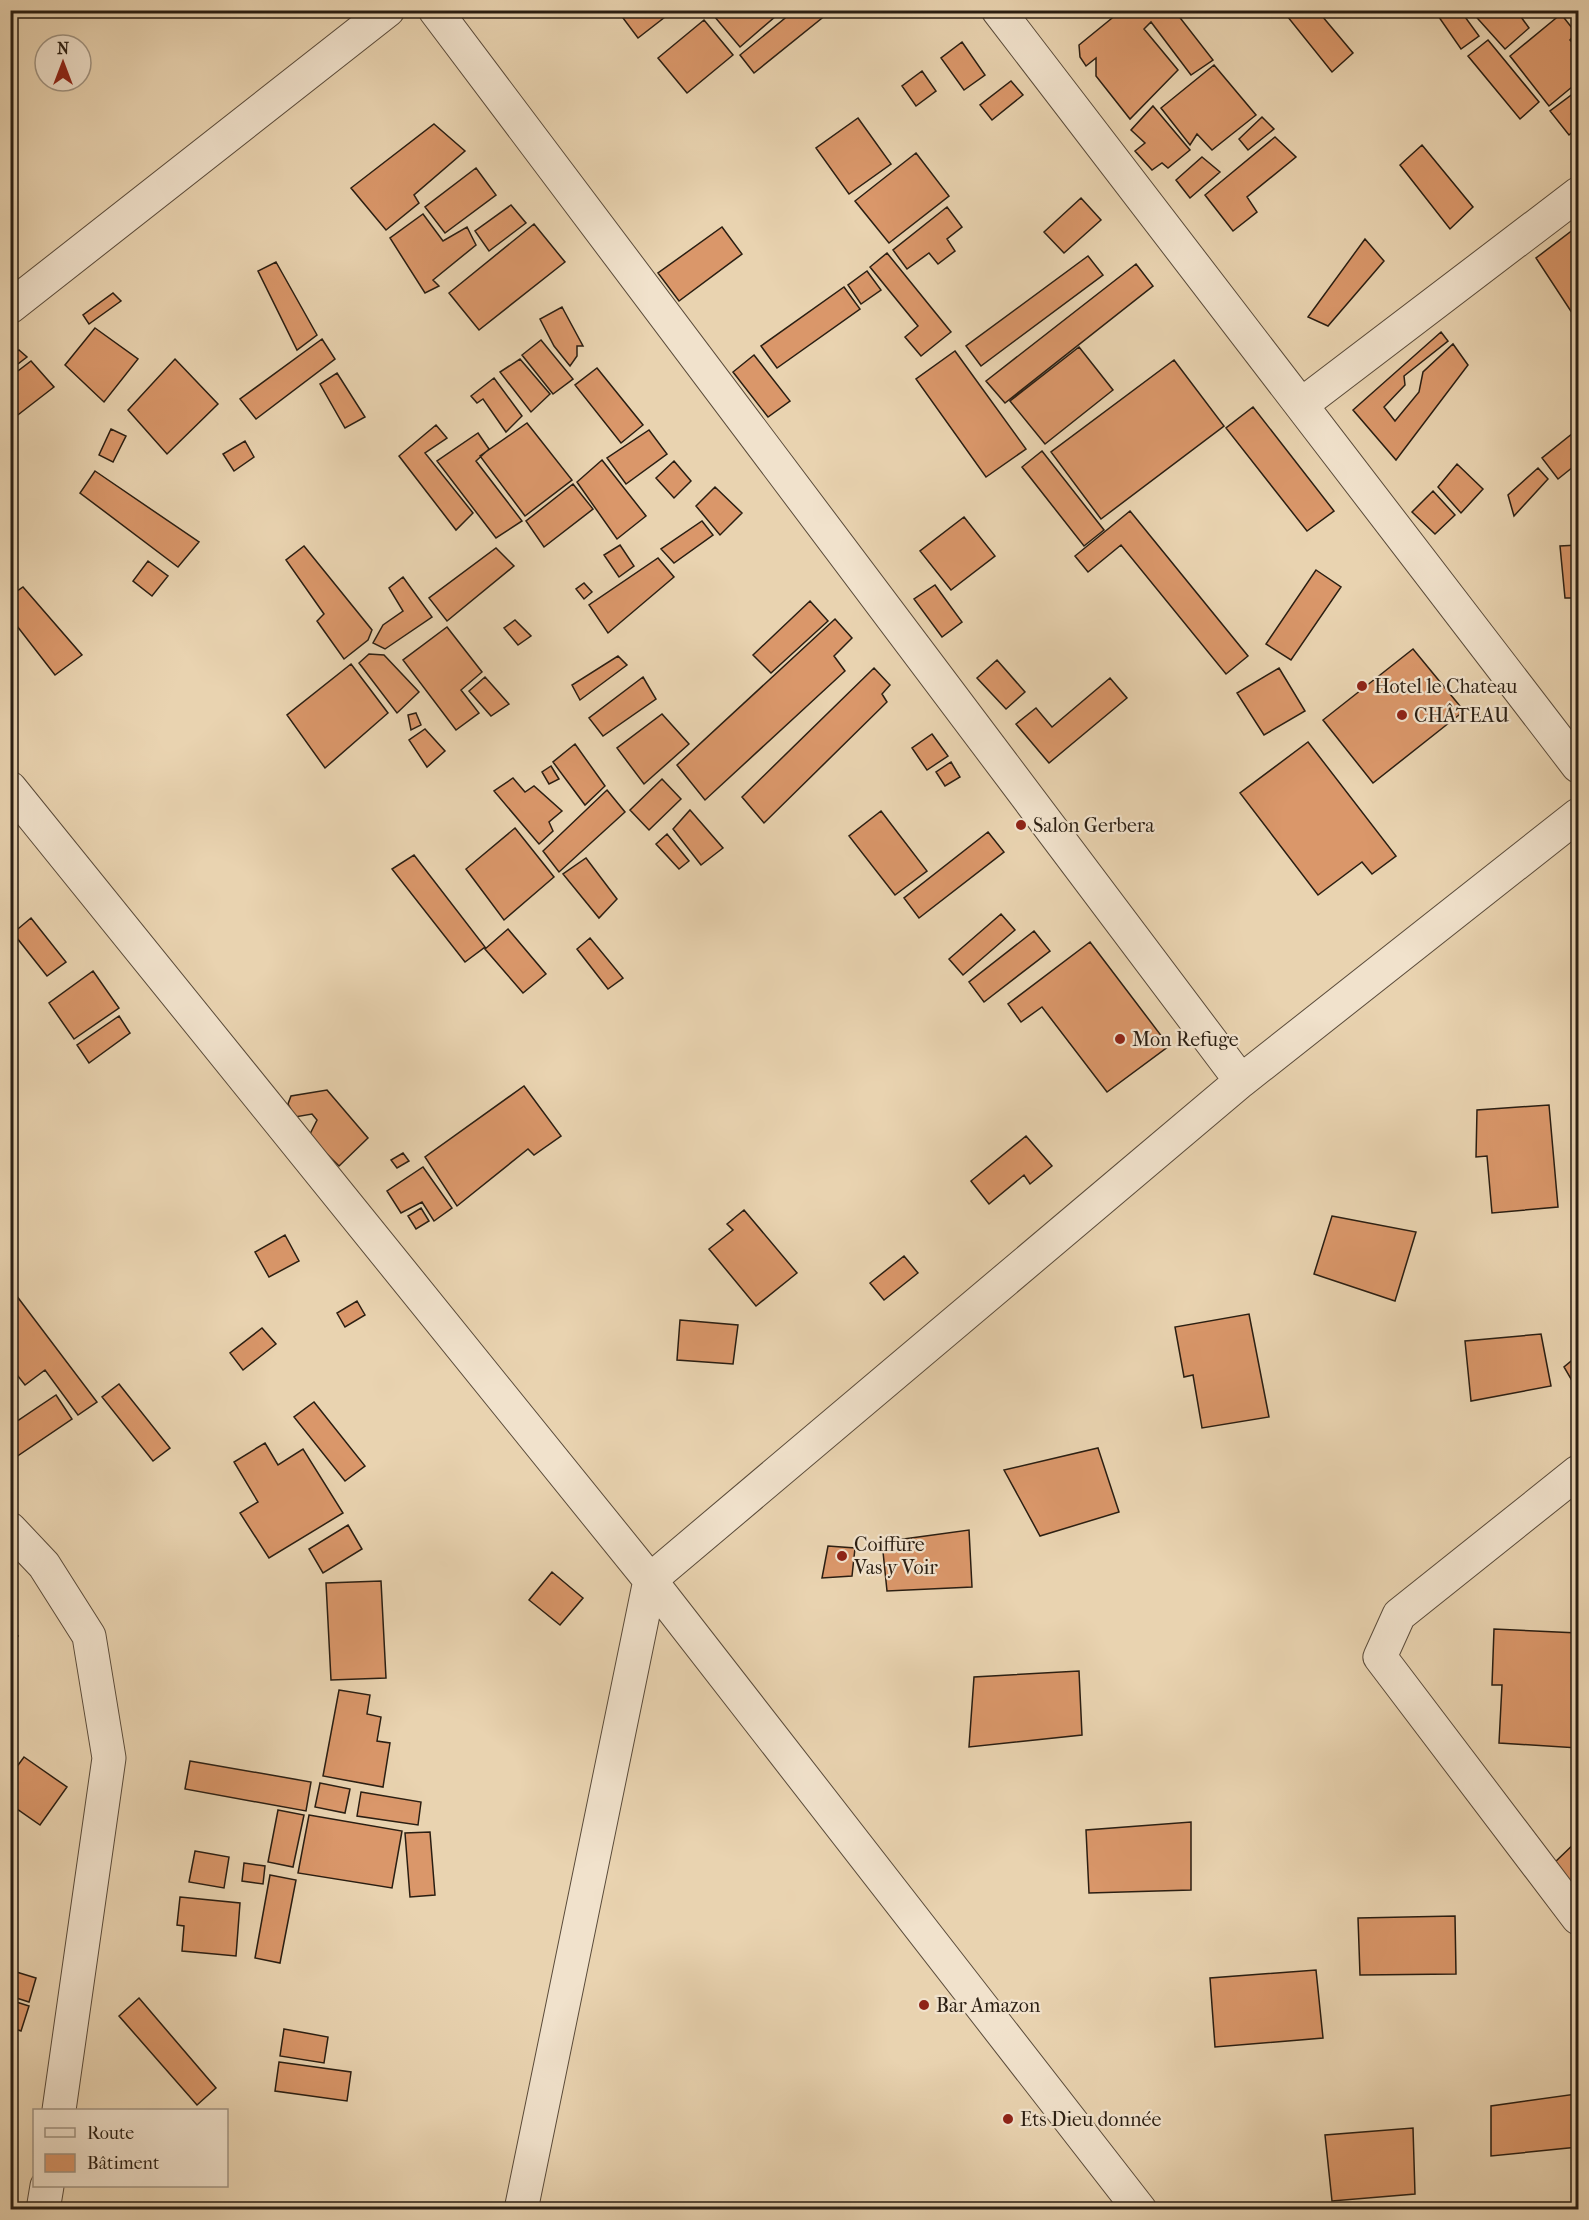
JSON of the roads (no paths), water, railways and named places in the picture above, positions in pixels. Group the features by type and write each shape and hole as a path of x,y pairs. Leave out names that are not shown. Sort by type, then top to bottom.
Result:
{"street":[{"path":"10,306 388,10"},
{"path":"435,10 1241,1081"},
{"path":"1001,12 1578,766"},
{"path":"1301,405 1578,194"},
{"path":"10,788 650,1580 1140,2210"},
{"path":"521,2210 650,1580 1241,1081 1578,815"},
{"path":"1578,1472 1399,1615 1380,1657 1578,1918"},
{"path":"10,1529 44,1564 88,1636 109,1758 59,2109"},
{"path":"43,2210 47,2187"}],"place":[{"name":"Hotel le Chateau","path":"1362,686"},
{"name":"CHÂTEAU","path":"1402,715"},
{"name":"Salon Gerbera","path":"1021,825"},
{"name":"Mon Refuge","path":"1120,1039"},
{"name":"Coiffure Vas y Voir","path":"842,1556"},
{"name":"Bar Amazon","path":"924,2005"},
{"name":"Ets Dieu donnée","path":"1008,2119"}]}
